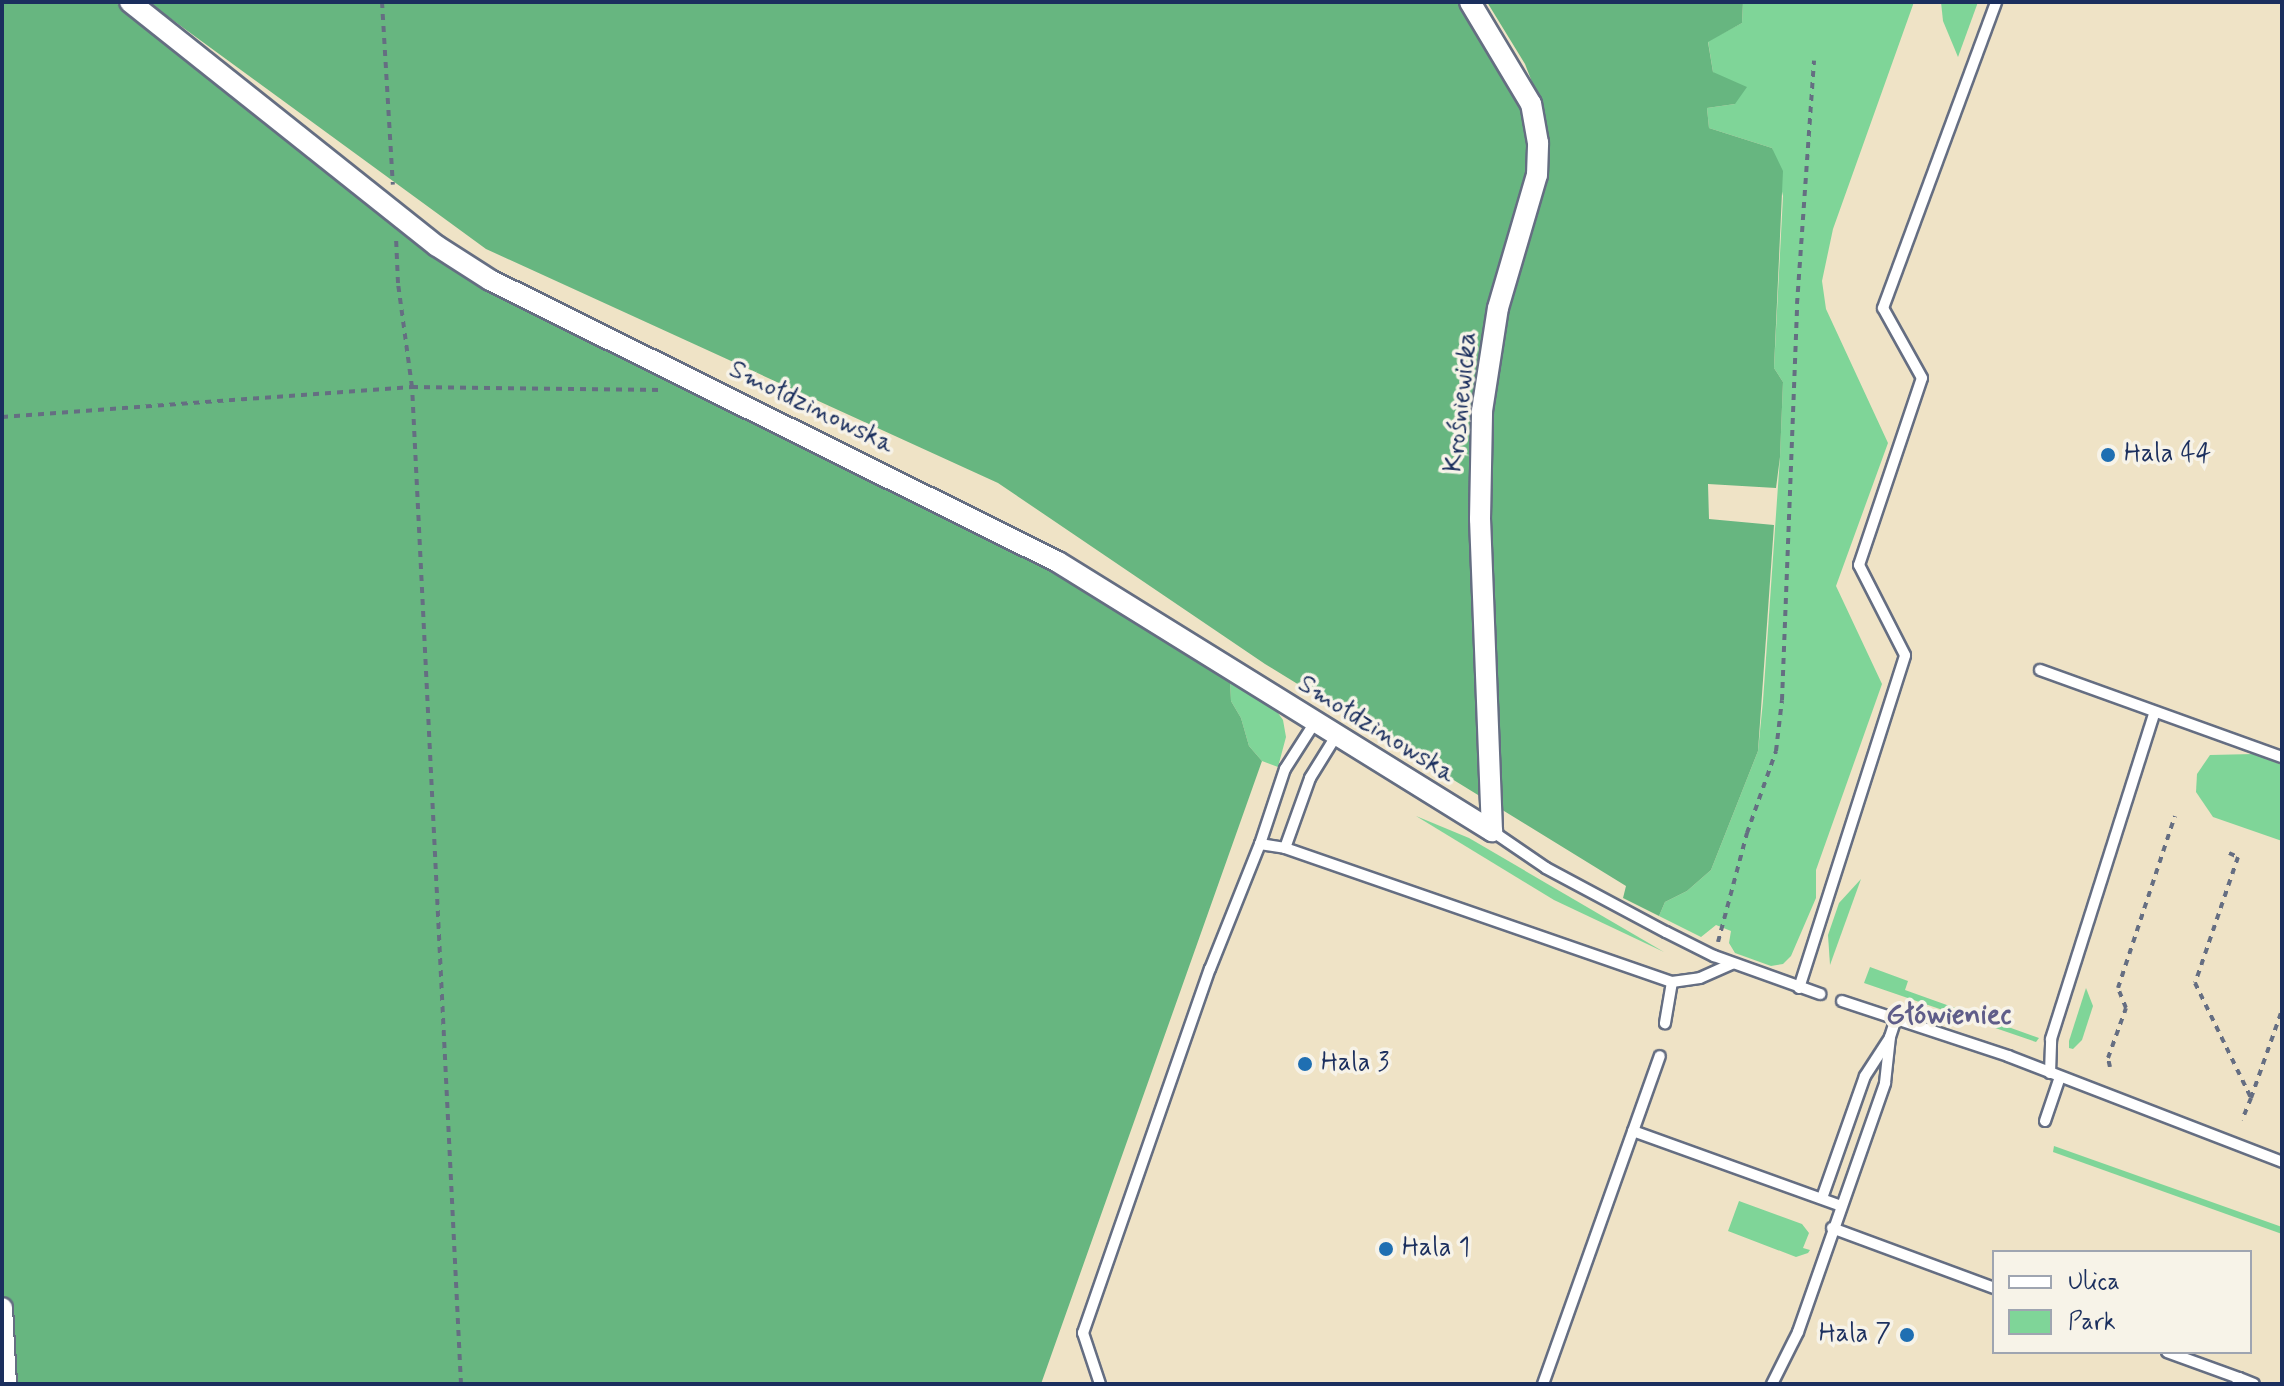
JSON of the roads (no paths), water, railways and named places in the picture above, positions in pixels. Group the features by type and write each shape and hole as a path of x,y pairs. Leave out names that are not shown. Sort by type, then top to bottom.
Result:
{"street":[{"name":"Smołdzinowska","path":"130,2 437,246 490,280 1058,562 1492,831"},
{"name":"Krośniewicka","path":"1470,2 1531,104 1538,143 1537,175 1498,308 1482,411 1480,545 1492,831"},
{"path":"2,1308 6,1384"}],"lane":[{"path":"1799,988 1905,655 1859,565 1922,378 1883,308 1996,2"},
{"path":"2040,670 2282,757"},
{"path":"2045,1121 2055,1075 2051,1039 2155,712"},
{"path":"1100,1384 1083,1333 1210,969 1260,844 1285,769 1315,722"},
{"path":"1285,848 1310,778 1336,736"},
{"path":"1492,831 1546,868 1714,956 1820,994"},
{"path":"1260,844 1285,848 1672,982 1700,978 1733,963"},
{"path":"1665,1023 1672,982"},
{"path":"1842,1001 2055,1075 2282,1162"},
{"path":"1772,1384 1798,1332 1885,1083 1890,1037 1896,1018"},
{"path":"1822,1198 1865,1076 1890,1037"},
{"path":"1543,1384 1660,1056"},
{"path":"1633,1131 1841,1206"},
{"path":"1832,1228 1992,1287"},
{"path":"2172,1354 2238,1381 2254,1384"}],"place":[{"name":"Hala 44","path":"2108,455"},
{"name":"Hala 3","path":"1305,1064"},
{"name":"Hala 1","path":"1386,1249"},
{"name":"Hala 7","path":"1907,1335"}],"district":[{"name":"Główieniec","path":"1949,1016"}]}
